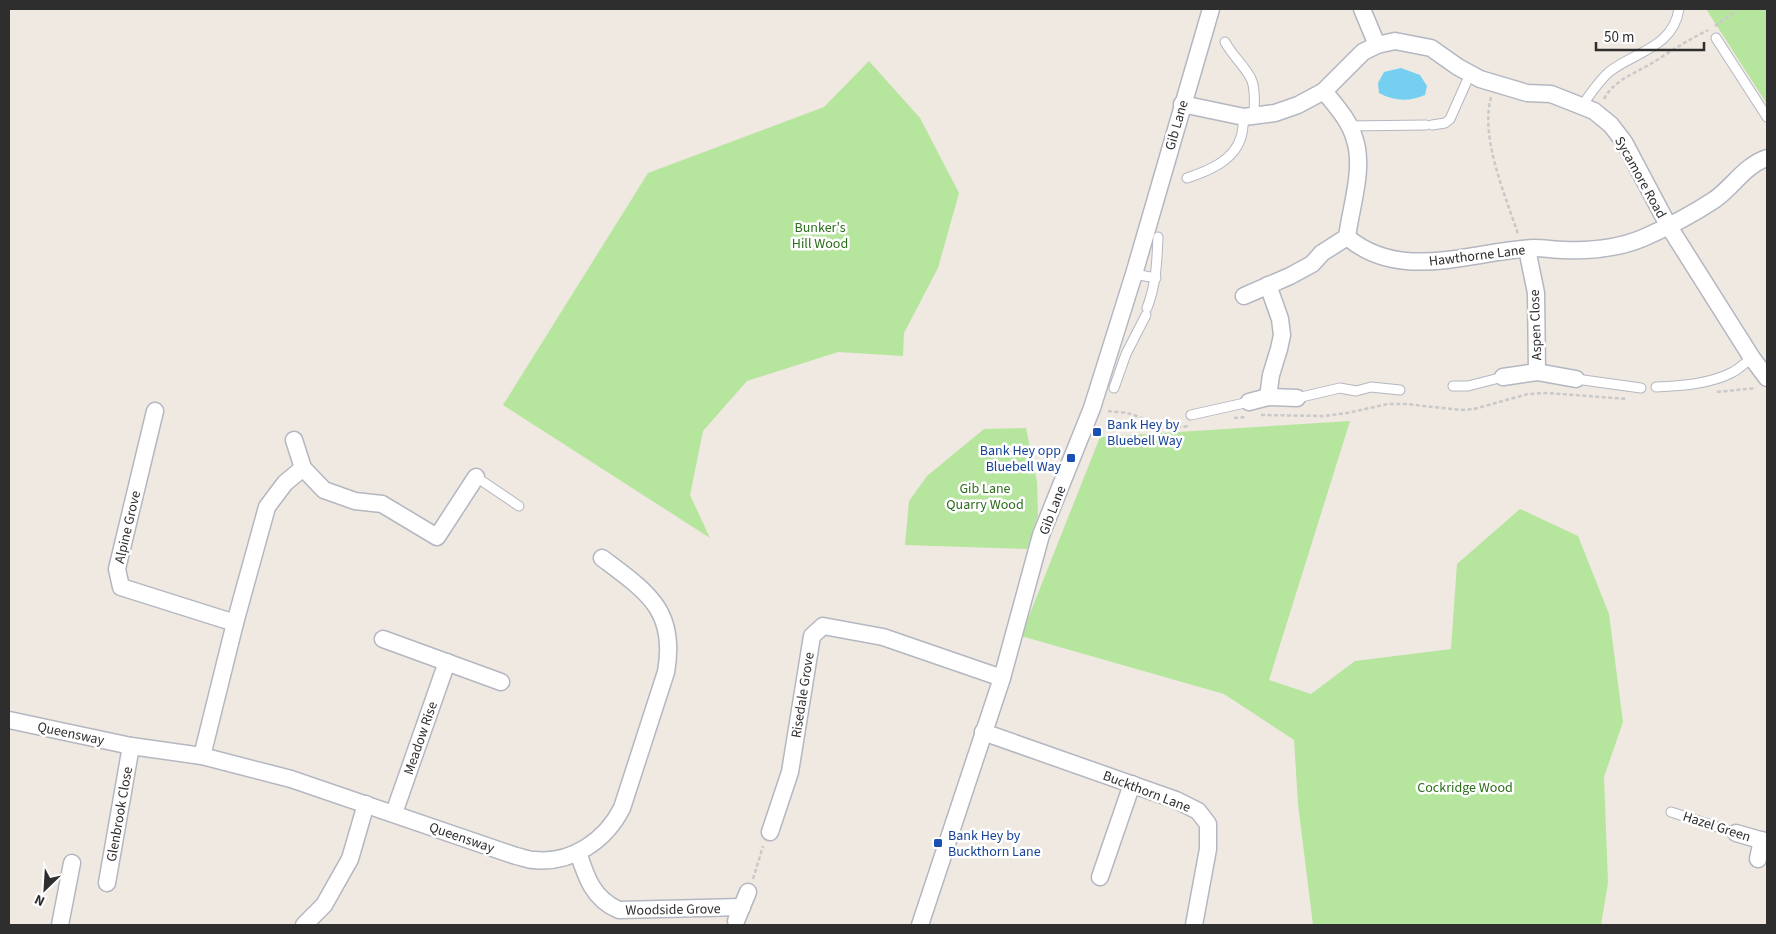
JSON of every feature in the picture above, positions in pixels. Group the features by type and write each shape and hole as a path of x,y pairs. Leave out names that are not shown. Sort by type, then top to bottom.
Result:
{"street":[{"name":"Gib Lane","path":"920,925 1002,678 1041,535 1092,408 1134,274 1211,9"},
{"path":"1362,9 1377,45"},
{"name":"Sycamore Road","path":"1182,104 1249,117 1275,113 1298,105 1324,92 1363,52 1377,45 1394,41 1430,48 1480,79 1527,93 1551,94 1590,110 1611,124 1624,142 1668,225 1761,370"},
{"path":"1244,296 1312,264 1322,253 1347,237 1356,188 1358,151 1355,137 1349,126 1324,92"},
{"name":"Hawthorne Lane","path":"1347,237 1372,254 1386,258 1432,262 1460,259 1499,251 1608,248 1642,238 1714,200 1746,171 1767,158"},
{"name":"Aspen Close","path":"1525,249 1536,293 1537,372"},
{"path":"1252,411 1268,397 1271,375 1280,349 1282,335 1280,318 1268,285"},
{"name":"Aspen Close","path":"1503,377 1537,372 1576,379"},
{"path":"1268,397 1297,398"},
{"name":"Alpine Grove","path":"155,410 116,569 122,587 235,623"},
{"path":"294,440 303,468 324,490 355,501 382,504 437,537 476,478"},
{"path":"202,756 235,623 267,507 285,483 303,468"},
{"name":"Queensway","path":"9,720 131,746 202,756 290,779 516,856 534,860 546,860 578,852 600,839 616,820 622,808 666,672 668,657 667,630 659,611 640,587 602,559"},
{"name":"Risedale Grove","path":"770,832 790,772 812,636 823,626 883,637 1002,678"},
{"path":"383,639 501,682"},
{"name":"Meadow Rise","path":"394,813 447,662"},
{"name":"Buckthorn Lane","path":"983,732 1176,800 1198,811 1208,824 1208,849 1194,925"},
{"name":"Glenbrook Close","path":"107,883 131,746"},
{"path":"1100,877 1132,784"},
{"path":"304,925 324,905 350,859 366,804"},
{"name":"Hazel Green","path":"1736,833 1765,841 1758,859"},
{"name":"Woodside Grove","path":"578,852 593,891 609,906 619,910 739,914 748,892"},
{"path":"60,925 72,862"}],"lane":[{"path":"1590,110 1601,80 1611,71 1644,53 1666,36 1674,26 1679,9"},
{"path":"1716,38 1767,116"},
{"path":"1187,178 1205,172 1218,165 1227,157 1236,148 1249,117 1254,89 1252,80 1225,42"},
{"path":"1349,126 1445,123 1450,119 1470,74"},
{"path":"1114,388 1126,354 1147,311 1153,294 1156,278 1158,237"},
{"path":"1134,274 1156,278"},
{"path":"1116,330 1134,336"},
{"path":"1656,387 1685,386 1733,372 1761,370"},
{"name":"Aspen Close","path":"1453,386 1468,386 1503,377"},
{"name":"Aspen Close","path":"1576,379 1641,388"},
{"path":"1297,398 1340,388 1356,391 1371,387 1400,390"},
{"path":"1191,415 1252,411"},
{"path":"476,478 519,506"},
{"name":"Hazel Green","path":"1671,812 1736,833"}],"path":[{"path":"1590,110 1612,88 1681,44 1716,26 1738,9"},
{"path":"1496,84 1488,111 1488,131 1493,154 1525,249"},
{"path":"1708,393 1761,370"},
{"path":"1229,419 1252,411 1324,416 1388,404 1461,410 1487,406 1528,394 1548,393 1630,399"},
{"path":"1092,408 1130,414 1165,427 1174,428 1196,425"},
{"path":"748,892 766,838 770,832"}],"green space":[{"path":"1706,9 1767,9 1767,104"},
{"name":"Bunker's Hill Wood","path":"869,61 920,118 959,193 938,268 904,333 903,356 838,352 747,381 703,431 690,495 710,538 503,405 648,173 824,107"},
{"name":"Cockridge Wood","path":"1350,421 1269,680 1311,694 1355,661 1451,649 1457,564 1520,509 1578,536 1609,614 1623,722 1604,777 1608,883 1601,925 1313,925 1298,804 1294,740 1224,694 1021,636 1100,437"},
{"name":"Gib Lane Quarry Wood","path":"1026,428 1037,482 1038,515 1027,549 905,545 909,501 927,476 984,429"}],"water":[{"path":"1401,68 1420,75 1427,86 1425,95 1402,100 1390,98 1379,93 1378,83 1384,72"}],"place":[{"name":"Bank Hey by Bluebell Way","path":"1097,432"},
{"name":"Bank Hey opp Bluebell Way","path":"1071,458"},
{"name":"Bank Hey by Buckthorn Lane","path":"938,843"}]}
